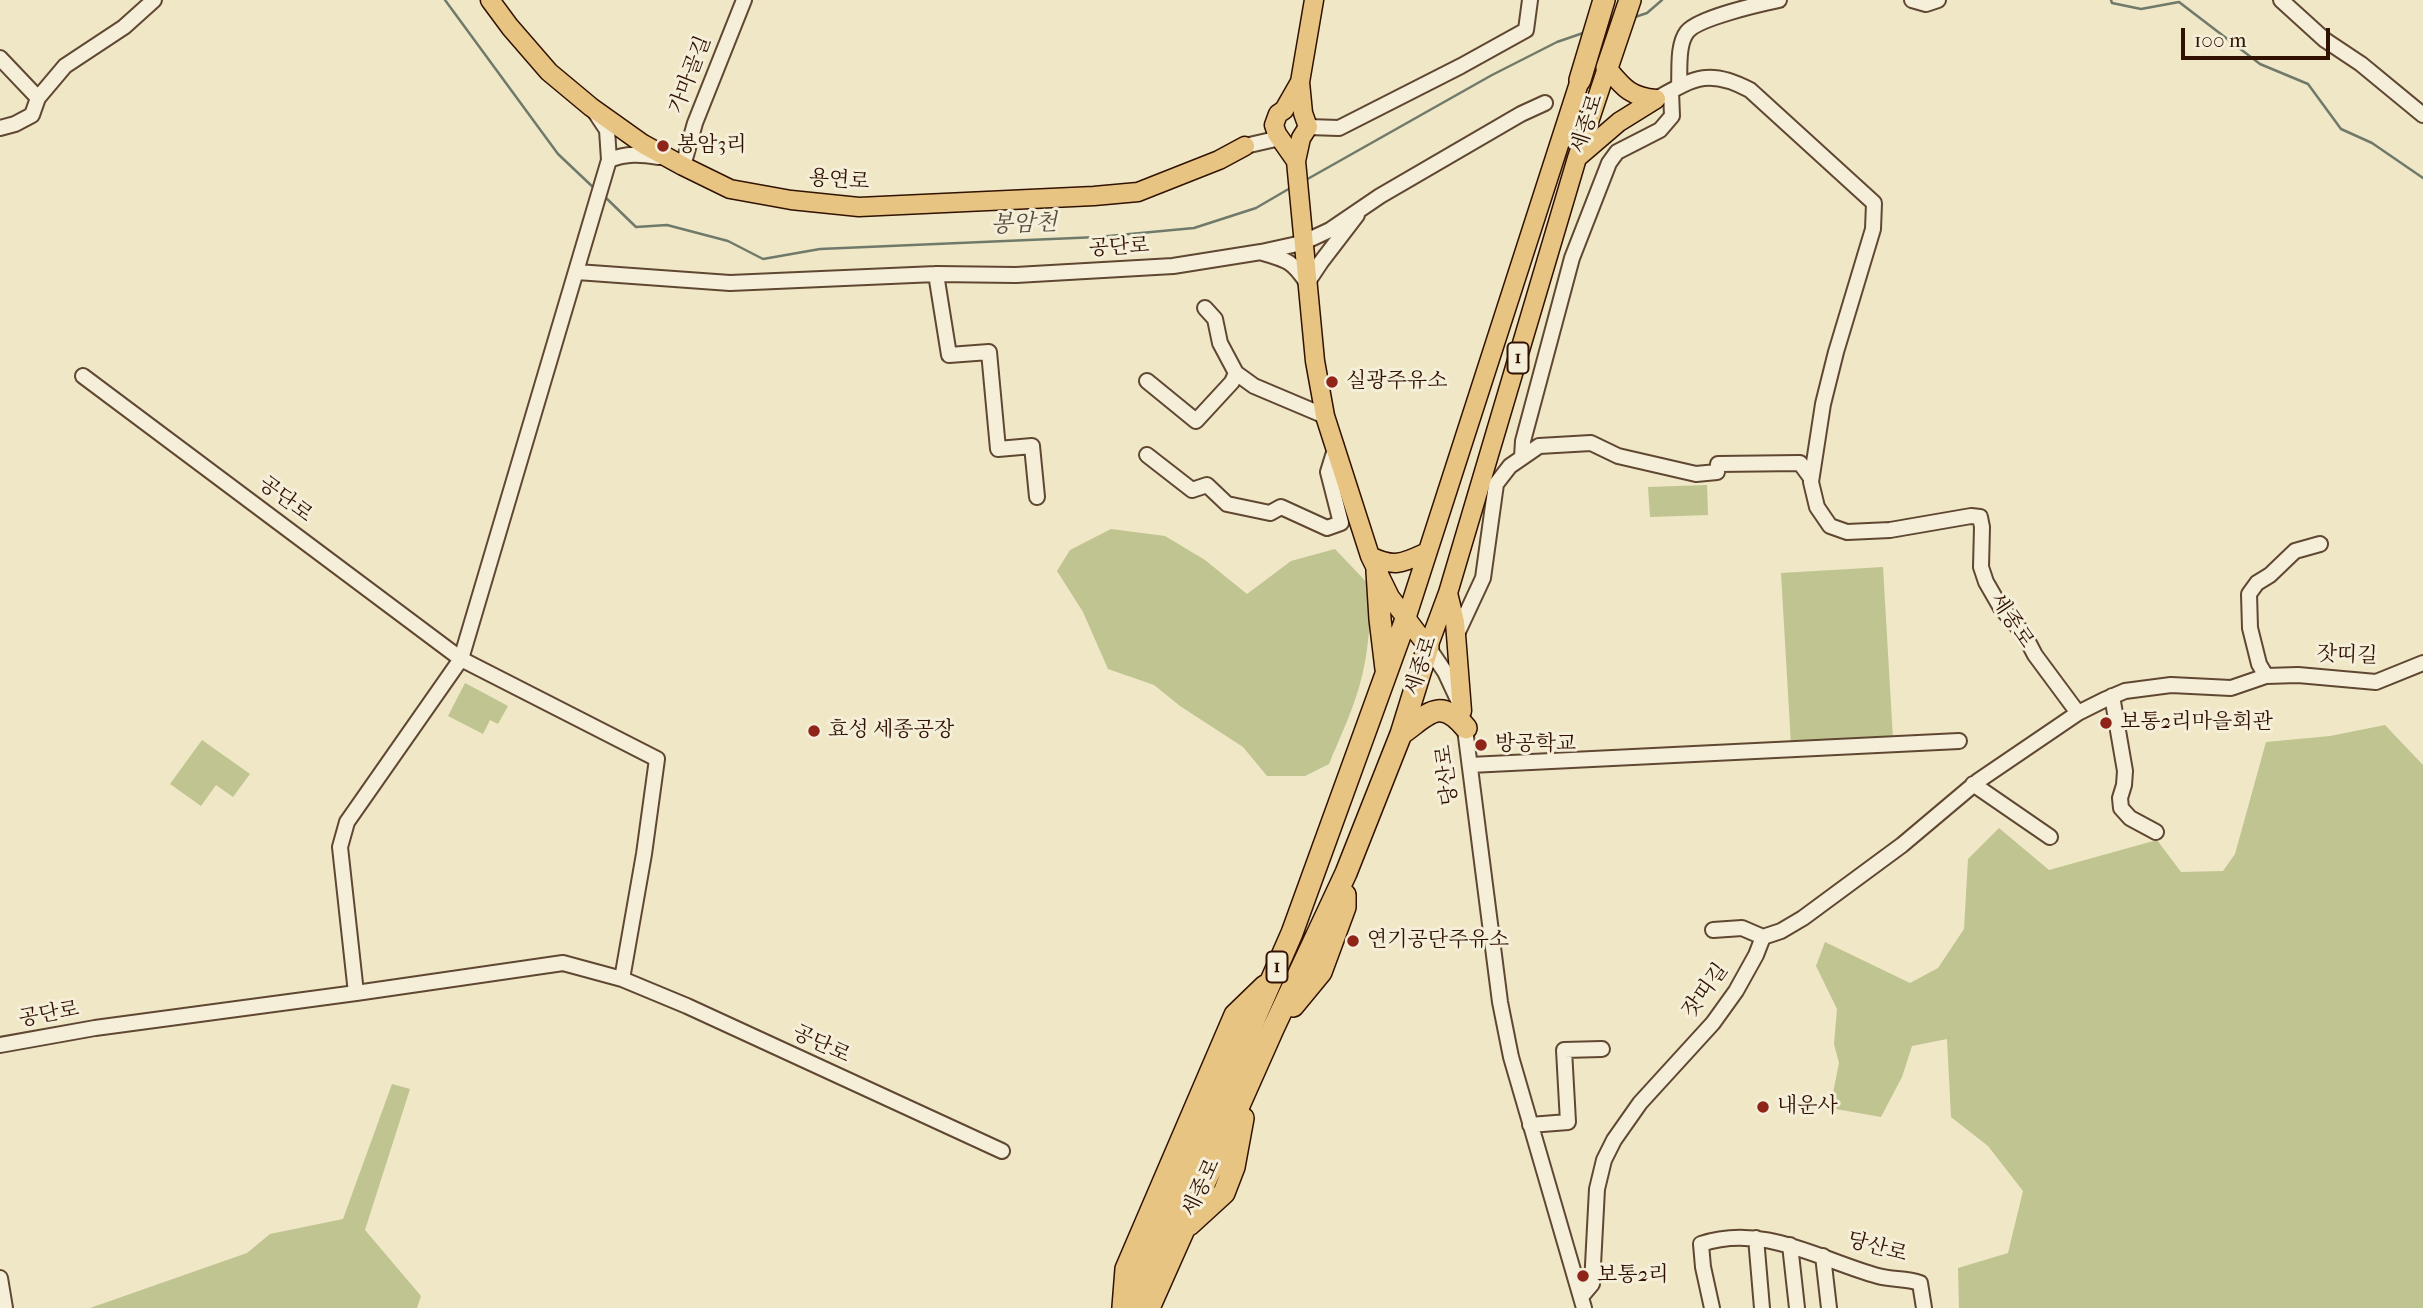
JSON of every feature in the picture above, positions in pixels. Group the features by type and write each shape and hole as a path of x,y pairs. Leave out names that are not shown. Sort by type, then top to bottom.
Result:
{"highway":[{"name":"세종로","path":"1580,80 1604,0"},
{"name":"세종로","path":"1606,68 1630,0"},
{"path":"1374,563 1387,674"},
{"name":"세종로","path":"1128,1308 1272,980 1317,869 1406,619"},
{"name":"세종로","path":"1149,1308 1273,1029 1346,873 1401,734 1428,647"},
{"path":"1401,734 1435,710 1443,710 1464,720"},
{"path":"1123,1308 1126,1269 1235,1015 1272,980"}],"main road":[{"name":"용연로","path":"490,0 549,72 591,107 643,144 730,189 791,200 859,207 1094,197 1138,192 1219,160 1245,146"},
{"path":"1296,161 1304,126 1300,82 1314,0"},
{"path":"1606,68 1632,94 1642,98 1669,92"},
{"name":"세종로","path":"1428,647 1448,593 1606,68"},
{"name":"세종로","path":"1406,619 1580,80"},
{"path":"1279,124 1300,82"},
{"path":"1577,158 1619,122 1669,92"},
{"path":"1279,124 1293,108 1304,126"},
{"path":"1279,124 1291,142 1304,126"},
{"path":"1279,124 1296,161"},
{"name":"당산로","path":"1296,161 1315,361 1325,416 1374,563 1390,597 1428,647"},
{"path":"1374,563 1397,564 1427,552"},
{"path":"1448,593 1455,622 1464,720"}],"street":[{"path":"0,128 15,124 32,114 38,99 65,66 124,27 154,0"},
{"name":"가마골길","path":"676,162 744,0"},
{"path":"1304,126 1339,128 1449,73 1526,30 1530,0"},
{"path":"1522,457 1523,441 1572,258 1609,163 1617,152 1660,130 1672,116 1669,92 1682,41 1688,30 1748,7 1779,0"},
{"path":"1912,0 1926,4 1938,0"},
{"path":"2281,0 2325,40 2361,64 2423,115"},
{"path":"0,58 38,99"},
{"name":"세종로","path":"1669,92 1700,78 1720,76 1750,90 1874,203 1873,229 1823,404 1811,478 1817,506 1830,526 1847,532 1890,530 1980,517 1981,567 1986,583 2001,608 2024,634 2035,655 2078,713"},
{"name":"공단로","path":"578,272 730,283 936,274 1016,275 1173,266 1261,252 1330,230 1380,196 1545,103"},
{"path":"356,993 340,847 347,822 461,659 578,272 608,163 607,130 591,107"},
{"path":"1245,146 1279,124"},
{"path":"608,163 624,155 640,153 676,162"},
{"path":"1261,252 1289,260 1307,283 1360,211"},
{"path":"936,274 949,355 989,352 998,449 1032,446 1037,496"},
{"path":"1205,308 1215,318 1220,343 1236,373 1254,386 1325,416"},
{"path":"1147,381 1196,421 1232,382 1236,373"},
{"name":"공단로","path":"83,376 461,659 657,759 622,979"},
{"path":"1455,638 1483,578 1496,484 1510,466 1539,446 1591,443 1618,456 1696,474 1717,472 1718,464 1800,463 1811,478"},
{"path":"1147,455 1192,490 1207,485 1227,504 1270,513 1281,507 1327,528 1341,523 1328,472 1336,446"},
{"path":"2266,676 2259,664 2250,628 2249,594 2257,583 2270,575 2295,551 2320,544"},
{"name":"당산로","path":"1428,647 1445,672 1464,720 1500,1002 1511,1057 1583,1303"},
{"name":"잣띠길","path":"1583,1303 1592,1284 1597,1189 1604,1160 1614,1140 1640,1103 1736,991 1763,937 1781,931 1804,918 1902,845 1973,784 2078,713 2112,696 2125,691 2171,685 2231,688 2266,676 2298,675 2376,682 2423,663"},
{"path":"2112,696 2125,771 2120,798 2122,808 2130,818 2156,832"},
{"path":"1470,765 1959,741"},
{"path":"1973,784 2050,837"},
{"path":"1713,930 1742,928 1763,937"},
{"name":"공단로","path":"0,1045 95,1028 563,963 622,979 687,1006 1002,1151"},
{"path":"1530,1125 1568,1122 1564,1050 1602,1049"},
{"name":"당산로","path":"1712,1308 1701,1244 1742,1238 1790,1245 1879,1276 1920,1283 1924,1308"},
{"path":"1756,1238 1762,1308"},
{"path":"1790,1245 1797,1308"},
{"name":"당산로","path":"1823,1256 1829,1308"},
{"path":"0,1278 5,1308"}],"green space":[{"path":"1707,485 1708,515 1650,517 1648,487"},
{"path":"1111,529 1165,536 1205,560 1247,594 1291,561 1335,549 1372,588 1368,644 1362,676 1352,709 1329,764 1305,776 1267,776 1243,747 1180,706 1154,685 1108,669 1083,612 1057,571 1070,550"},
{"path":"1883,567 1893,739 1791,745 1781,573"},
{"path":"465,683 508,706 498,724 490,720 483,734 448,716"},
{"path":"2385,725 2423,765 2423,1308 1959,1308 1958,1268 2008,1253 2023,1191 1988,1146 1951,1117 1947,1039 1912,1046 1902,1077 1881,1117 1830,1108 1839,1063 1834,1044 1837,1009 1816,966 1825,942 1910,983 1938,968 1964,929 1968,859 1999,828 2049,870 2157,840 2181,872 2223,871 2235,854 2266,742 2330,736"},
{"path":"202,740 250,774 233,797 216,785 201,806 170,784"},
{"path":"392,1084 410,1089 365,1230 421,1296 417,1308 90,1308 247,1253 270,1234 343,1219"}],"waterway":[{"name":"봉암천","path":"445,0 558,154 595,189"},
{"name":"봉암천","path":"1635,17 1647,13 1662,0"},
{"name":"봉암천","path":"2111,0 2112,3 2141,9 2179,2 2260,64 2308,84 2341,129 2372,143 2423,178"},
{"name":"봉암천","path":"1304,181 1492,75 1557,42 1586,32"},
{"name":"봉암천","path":"603,195 636,227 667,225 728,241 763,259 820,249 1098,237 1194,228 1256,208 1292,187"}],"place":[{"name":"봉암3리","path":"663,146"},
{"name":"실광주유소","path":"1332,382"},
{"name":"보통2리마을회관","path":"2106,723"},
{"name":"효성 세종공장","path":"814,731"},
{"name":"방공학교","path":"1481,745"},
{"name":"연기공단주유소","path":"1353,941"},
{"name":"내운사","path":"1763,1107"},
{"name":"보통2리","path":"1583,1276"}]}
